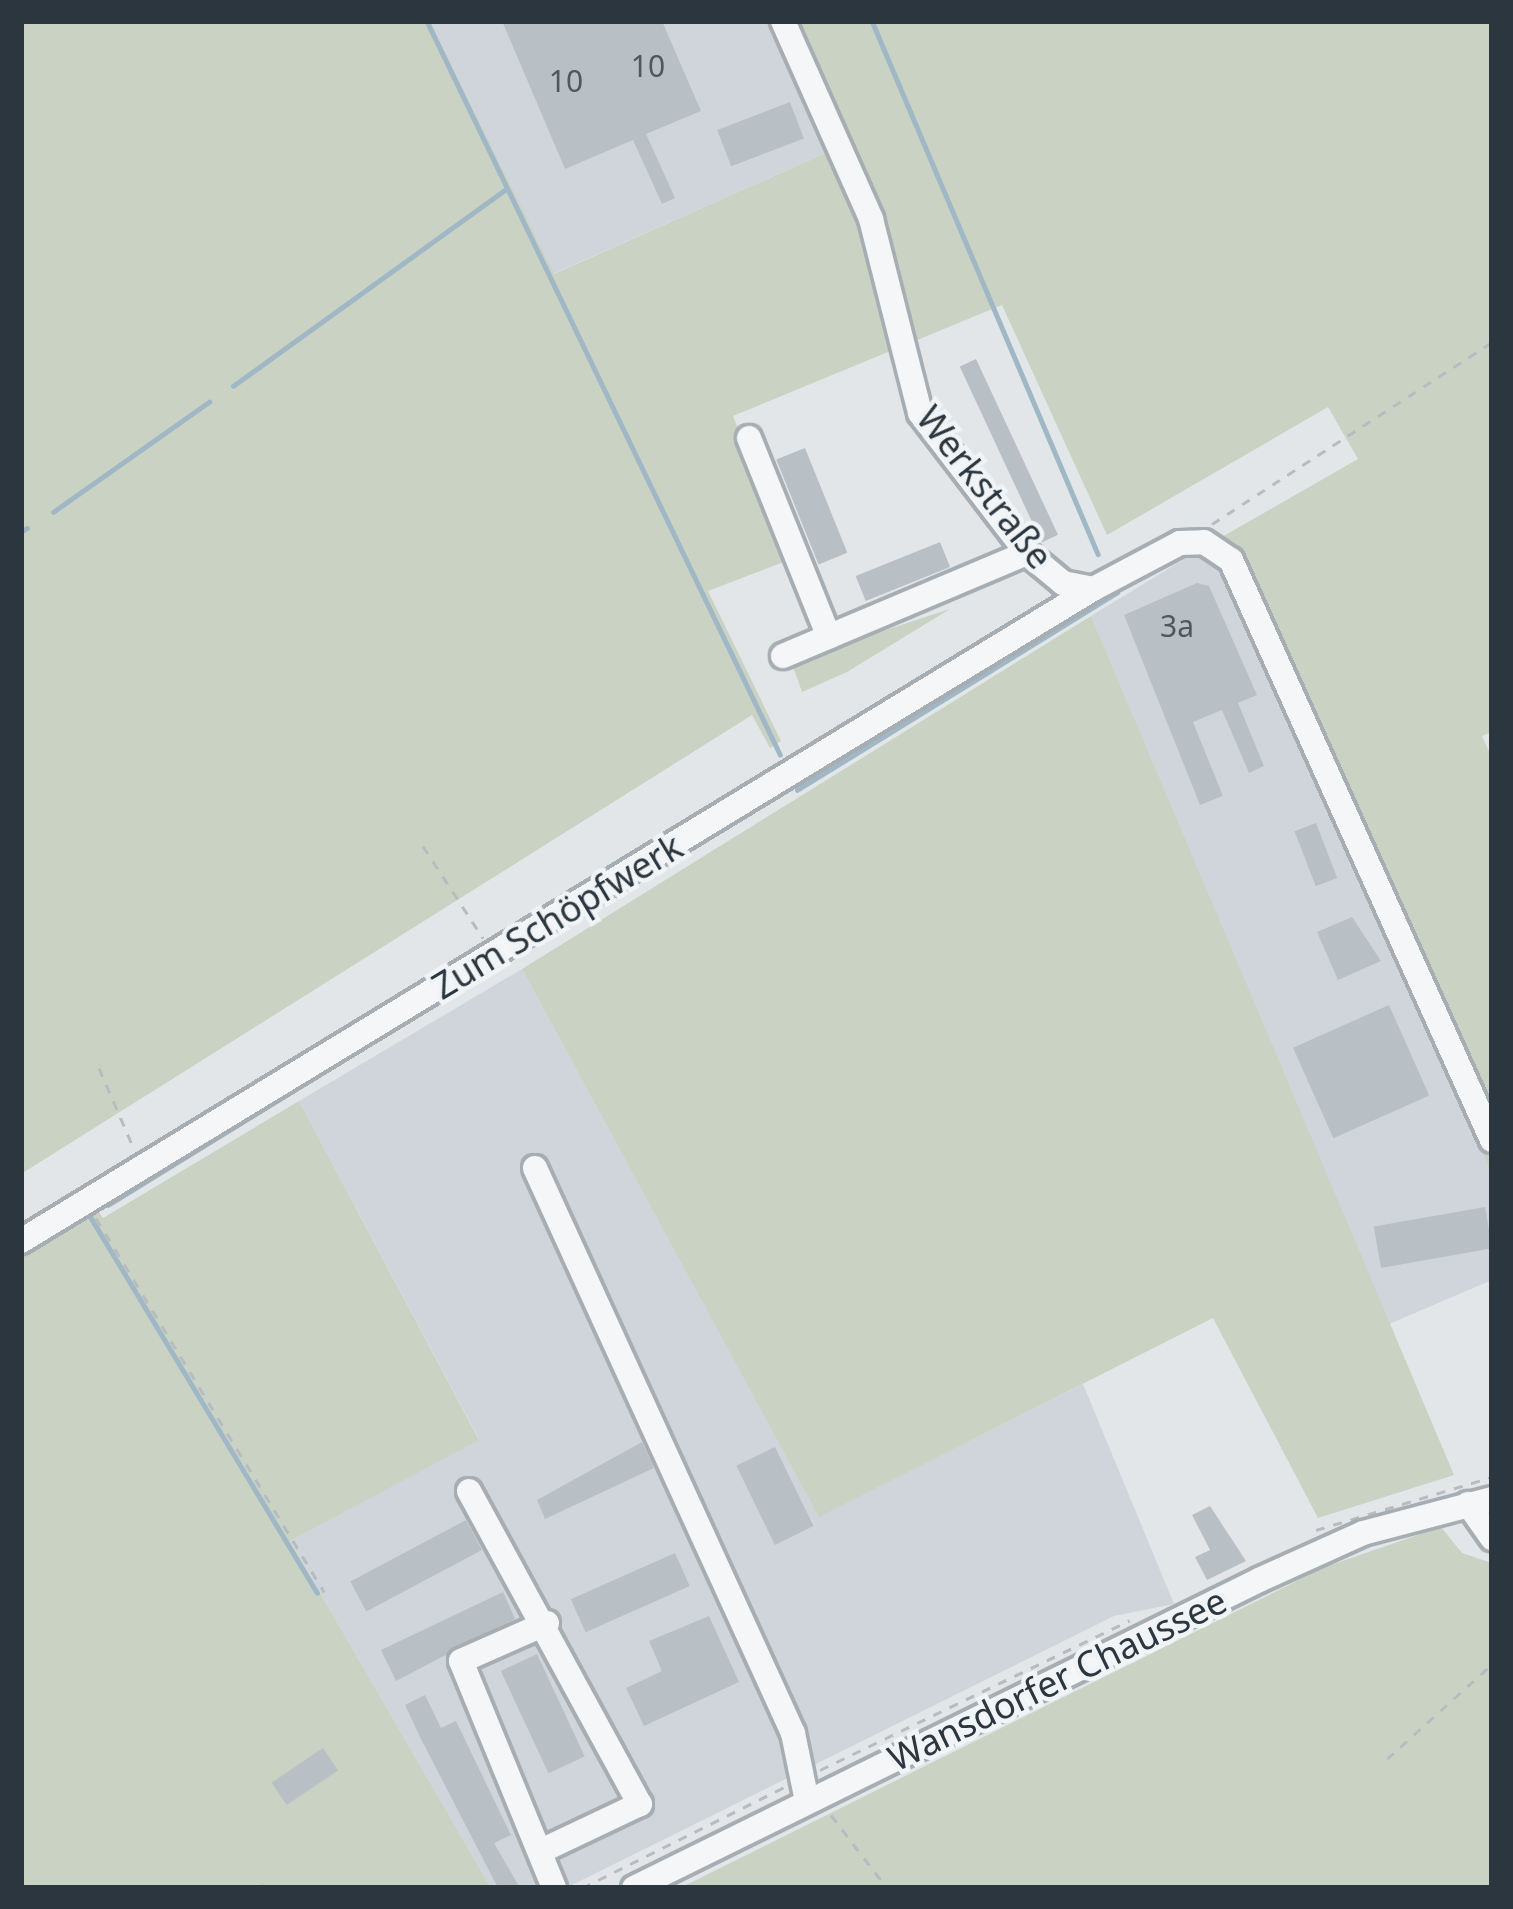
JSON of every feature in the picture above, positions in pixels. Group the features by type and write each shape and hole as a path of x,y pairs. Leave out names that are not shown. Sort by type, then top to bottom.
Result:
{"street":[{"name":"Werkstraße","path":"783,21 871,219 920,413 1027,553 1064,583 1093,589 1204,542"},
{"path":"749,437 829,637"},
{"path":"1204,542 1250,589 1492,1140"},
{"path":"783,656 1027,553"},
{"name":"Zum Schöpfwerk","path":"21,1241 1093,589"},
{"path":"535,1168 793,1733 819,1804"},
{"path":"469,1491 547,1623 640,1804 543,1850"},
{"path":"1480,1502 1492,1538"},
{"name":"Wansdorfer Chaussee","path":"634,1888 819,1804 1071,1659 1417,1504 1480,1502"},
{"path":"547,1623 461,1661 543,1850 554,1888"}],"path":[{"path":"1204,542 1214,518 1492,342"},
{"path":"423,846 493,955"},
{"path":"99,1068 145,1166"},
{"path":"86,1202 324,1592"},
{"path":"1417,1504 1492,1477"},
{"path":"1387,1760 1492,1664"},
{"path":"819,1804 887,1888"}],"shaded area":[{"path":"21,21 430,21 554,274 844,145 791,21 1492,21 1492,732 1482,736 1492,758 1492,1175 1221,568 1194,553 1358,459 1328,407 1107,535 1002,305 733,416 789,560 708,591 781,741 770,748 752,715 21,1174"},
{"path":"430,21 791,21 844,145 553,274"},
{"path":"1194,553 1221,567 1492,1175 1492,1280 1389,1324 1091,616"},
{"path":"950,609 847,672 802,692 791,661"},
{"path":"1091,616 1454,1475 1318,1518 1213,1318 819,1517 522,969"},
{"path":"522,969 819,1516 1083,1384 1174,1604 1114,1616 566,1888 491,1888 290,1541 479,1439 299,1101"},
{"path":"299,1101 479,1440 290,1541 491,1888 21,1888 21,1250 93,1204 103,1218"},
{"path":"1441,1527 1462,1553 1492,1563 1492,1888 680,1888 1325,1567"}],"building":[{"path":"502,21 662,21 701,111 646,134 675,198 662,204 633,140 565,169"},
{"path":"790,102 804,138 731,166 717,130"},
{"path":"976,359 1058,535 1042,542 960,367"},
{"path":"805,448 847,553 819,564 776,460"},
{"path":"940,542 950,567 866,601 856,576"},
{"path":"1197,583 1209,586 1257,695 1238,703 1264,766 1249,773 1222,710 1193,722 1223,796 1200,805 1124,615"},
{"path":"1316,823 1337,878 1316,886 1295,831"},
{"path":"1352,917 1381,961 1338,980 1317,932"},
{"path":"1389,1005 1429,1095 1333,1138 1293,1048"},
{"path":"1485,1207 1492,1248 1381,1268 1374,1227"},
{"path":"642,1442 654,1468 545,1519 537,1500"},
{"path":"775,1447 814,1526 775,1545 736,1466"},
{"path":"1210,1506 1246,1561 1207,1580 1195,1557 1210,1550 1192,1515"},
{"path":"466,1520 482,1550 366,1612 350,1582"},
{"path":"675,1553 690,1586 585,1632 571,1599"},
{"path":"503,1592 515,1619 396,1681 381,1650"},
{"path":"709,1616 739,1682 644,1726 626,1688 662,1671 649,1641"},
{"path":"537,1654 585,1756 549,1773 501,1671"},
{"path":"425,1695 441,1728 456,1721 511,1835 494,1843 520,1888 498,1888 420,1737 405,1705"},
{"path":"323,1748 338,1770 287,1805 272,1783"}],"waterway":[{"path":"427,21 780,754"},
{"path":"872,21 1098,554"},
{"path":"233,386 506,189"},
{"path":"53,512 209,402"},
{"path":"21,532 27,528"},
{"path":"797,790 1117,592"},
{"path":"108,1205 793,782"},
{"path":"90,1216 317,1593"}]}
